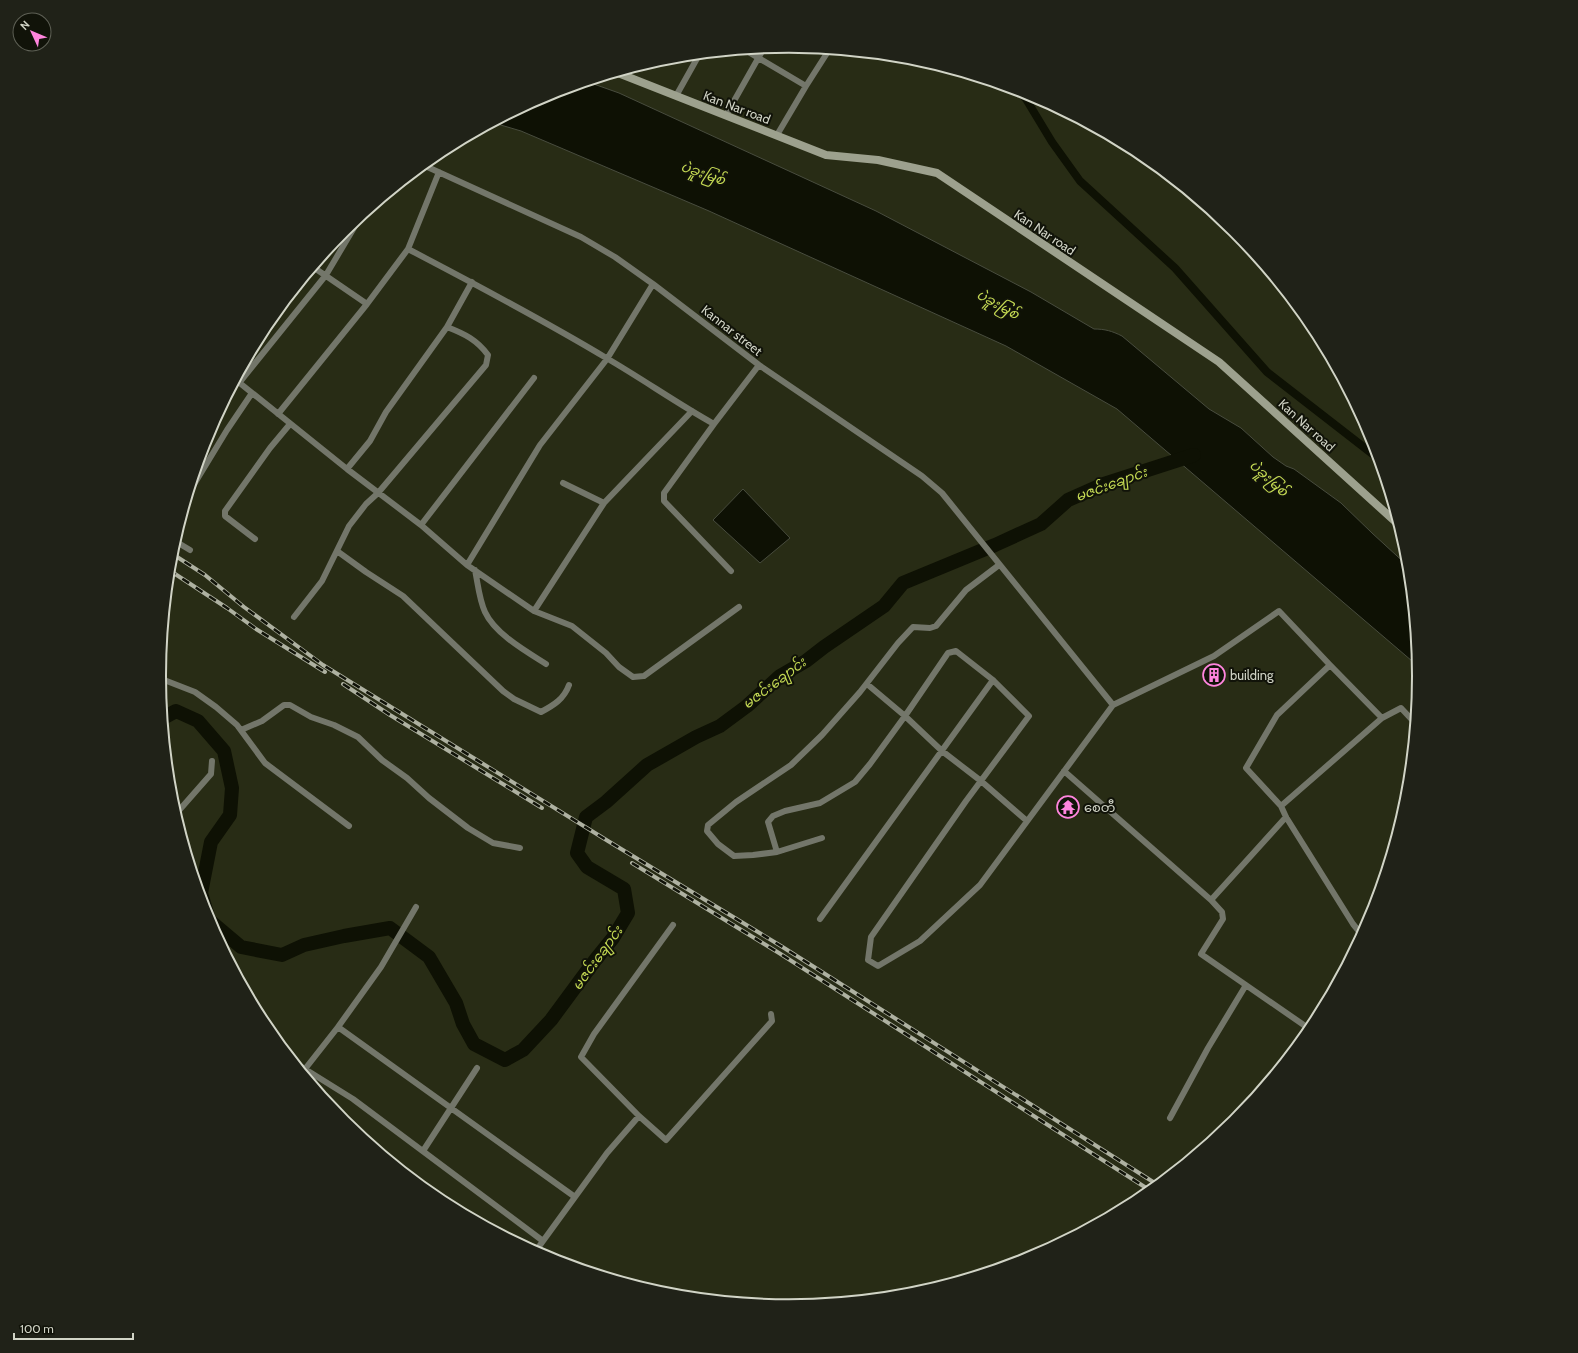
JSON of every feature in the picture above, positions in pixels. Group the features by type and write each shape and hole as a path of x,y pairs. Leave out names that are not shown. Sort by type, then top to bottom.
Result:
{"street":[{"path":"751,54 806,86"},
{"path":"726,115 761,54"},
{"path":"777,135 827,54"},
{"path":"676,96 696,60"},
{"name":"Kan Nar road","path":"624,75 826,155 878,160 937,173 1219,362 1392,518"},
{"name":"Kannar street","path":"429,168 581,237 615,258 653,284 759,365 922,476 942,493 1113,704"},
{"path":"278,414 367,304 408,250 439,172"},
{"path":"247,370 326,275 349,235"},
{"path":"408,250 472,282 608,358 714,424"},
{"path":"317,269 367,304"},
{"path":"347,469 370,440 386,412 447,326 472,282"},
{"path":"467,565 540,445 608,358 653,284"},
{"path":"294,617 322,581 349,526 366,504 378,493 486,365 488,355 480,344 447,326"},
{"path":"732,571 664,501 664,493 759,365"},
{"path":"421,525 534,378"},
{"path":"240,383 347,469 421,525 467,565 534,611 572,626 606,653 619,667 633,677 644,676 739,607"},
{"path":"199,476 252,393"},
{"path":"534,611 604,503 692,411"},
{"path":"255,539 225,516 225,511 270,448 290,424"},
{"path":"563,483 604,503"},
{"path":"180,544 190,550"},
{"path":"337,551 366,572 404,596 470,661 514,699 541,712 555,705 566,693 569,685"},
{"path":"822,838 777,852 753,856 734,856 718,844 707,831 708,825 736,802 791,765 822,735 867,684 898,643 913,627 930,628 936,626 966,590 999,565"},
{"path":"475,570 481,602 486,614 515,644 546,664"},
{"path":"777,852 768,822 773,816 785,810 820,803 855,782 905,716 948,653 956,651 993,680 1029,716 981,781 871,937 868,960 878,966 920,941 980,885 1113,704 1214,656 1279,611 1382,718"},
{"path":"1330,665 1277,714 1246,768 1281,806 1286,817 1358,930"},
{"path":"820,919 993,680"},
{"path":"166,681 195,692 221,711 237,724 265,763 349,826"},
{"path":"867,684 905,716 942,751 981,781 1027,821"},
{"path":"241,730 262,721 284,705 290,705 311,717 334,725 358,737 382,760 407,778 429,798 468,828 493,843 520,848"},
{"path":"1281,806 1382,718 1401,708 1411,719"},
{"path":"180,809 211,774 212,761"},
{"path":"1064,771 1211,900 1222,912 1223,919 1201,954 1305,1026"},
{"path":"1211,900 1286,817"},
{"path":"306,1069 381,967 416,907"},
{"path":"673,925 594,1034 581,1057 639,1116 666,1140 772,1021 771,1014"},
{"path":"1170,1118 1208,1048 1246,985"},
{"path":"338,1027 575,1197"},
{"path":"303,1067 353,1098 543,1241"},
{"path":"423,1152 477,1068"},
{"path":"538,1248 607,1153 639,1116"}],"water":[{"name":"ပဲခူးမြစ်","path":"595,84 619,93 876,211 1031,292 1094,329 1102,329 1122,336 1209,409 1241,428 1273,457 1286,466 1294,469 1341,503 1402,560 1407,595 1412,661 1117,409 1006,346 709,211 521,131 499,125 550,100"},
{"path":"743,489 790,538 760,563 713,520"}],"waterway":[{"path":"1026,99 1052,142 1080,181 1175,268 1267,372 1370,452"},
{"name":"မဇင်းချောင်း","path":"219,929 241,947 282,955 304,945 390,928 429,957 456,1003 463,1024 474,1044 505,1060 523,1050 551,1020 613,938 628,913 624,889 587,867 577,853 586,817 606,802 647,765 696,737 720,726 747,706 780,676 806,661 884,606 903,583 995,545 1041,524 1068,500 1104,484 1194,455"},
{"name":"မဇင်းချောင်း","path":"167,716 176,711 198,721 224,751 232,788 230,815 211,842 202,886"}],"railway":[{"path":"177,557 205,575 244,607 323,665 781,946 1153,1182"},
{"path":"174,573 256,629 325,672"},
{"path":"343,684 390,715 542,808"},
{"path":"632,863 779,953 1146,1188"}],"place":[{"name":"building","path":"1214,675"},
{"name":"စေတီ","path":"1068,807"}]}
